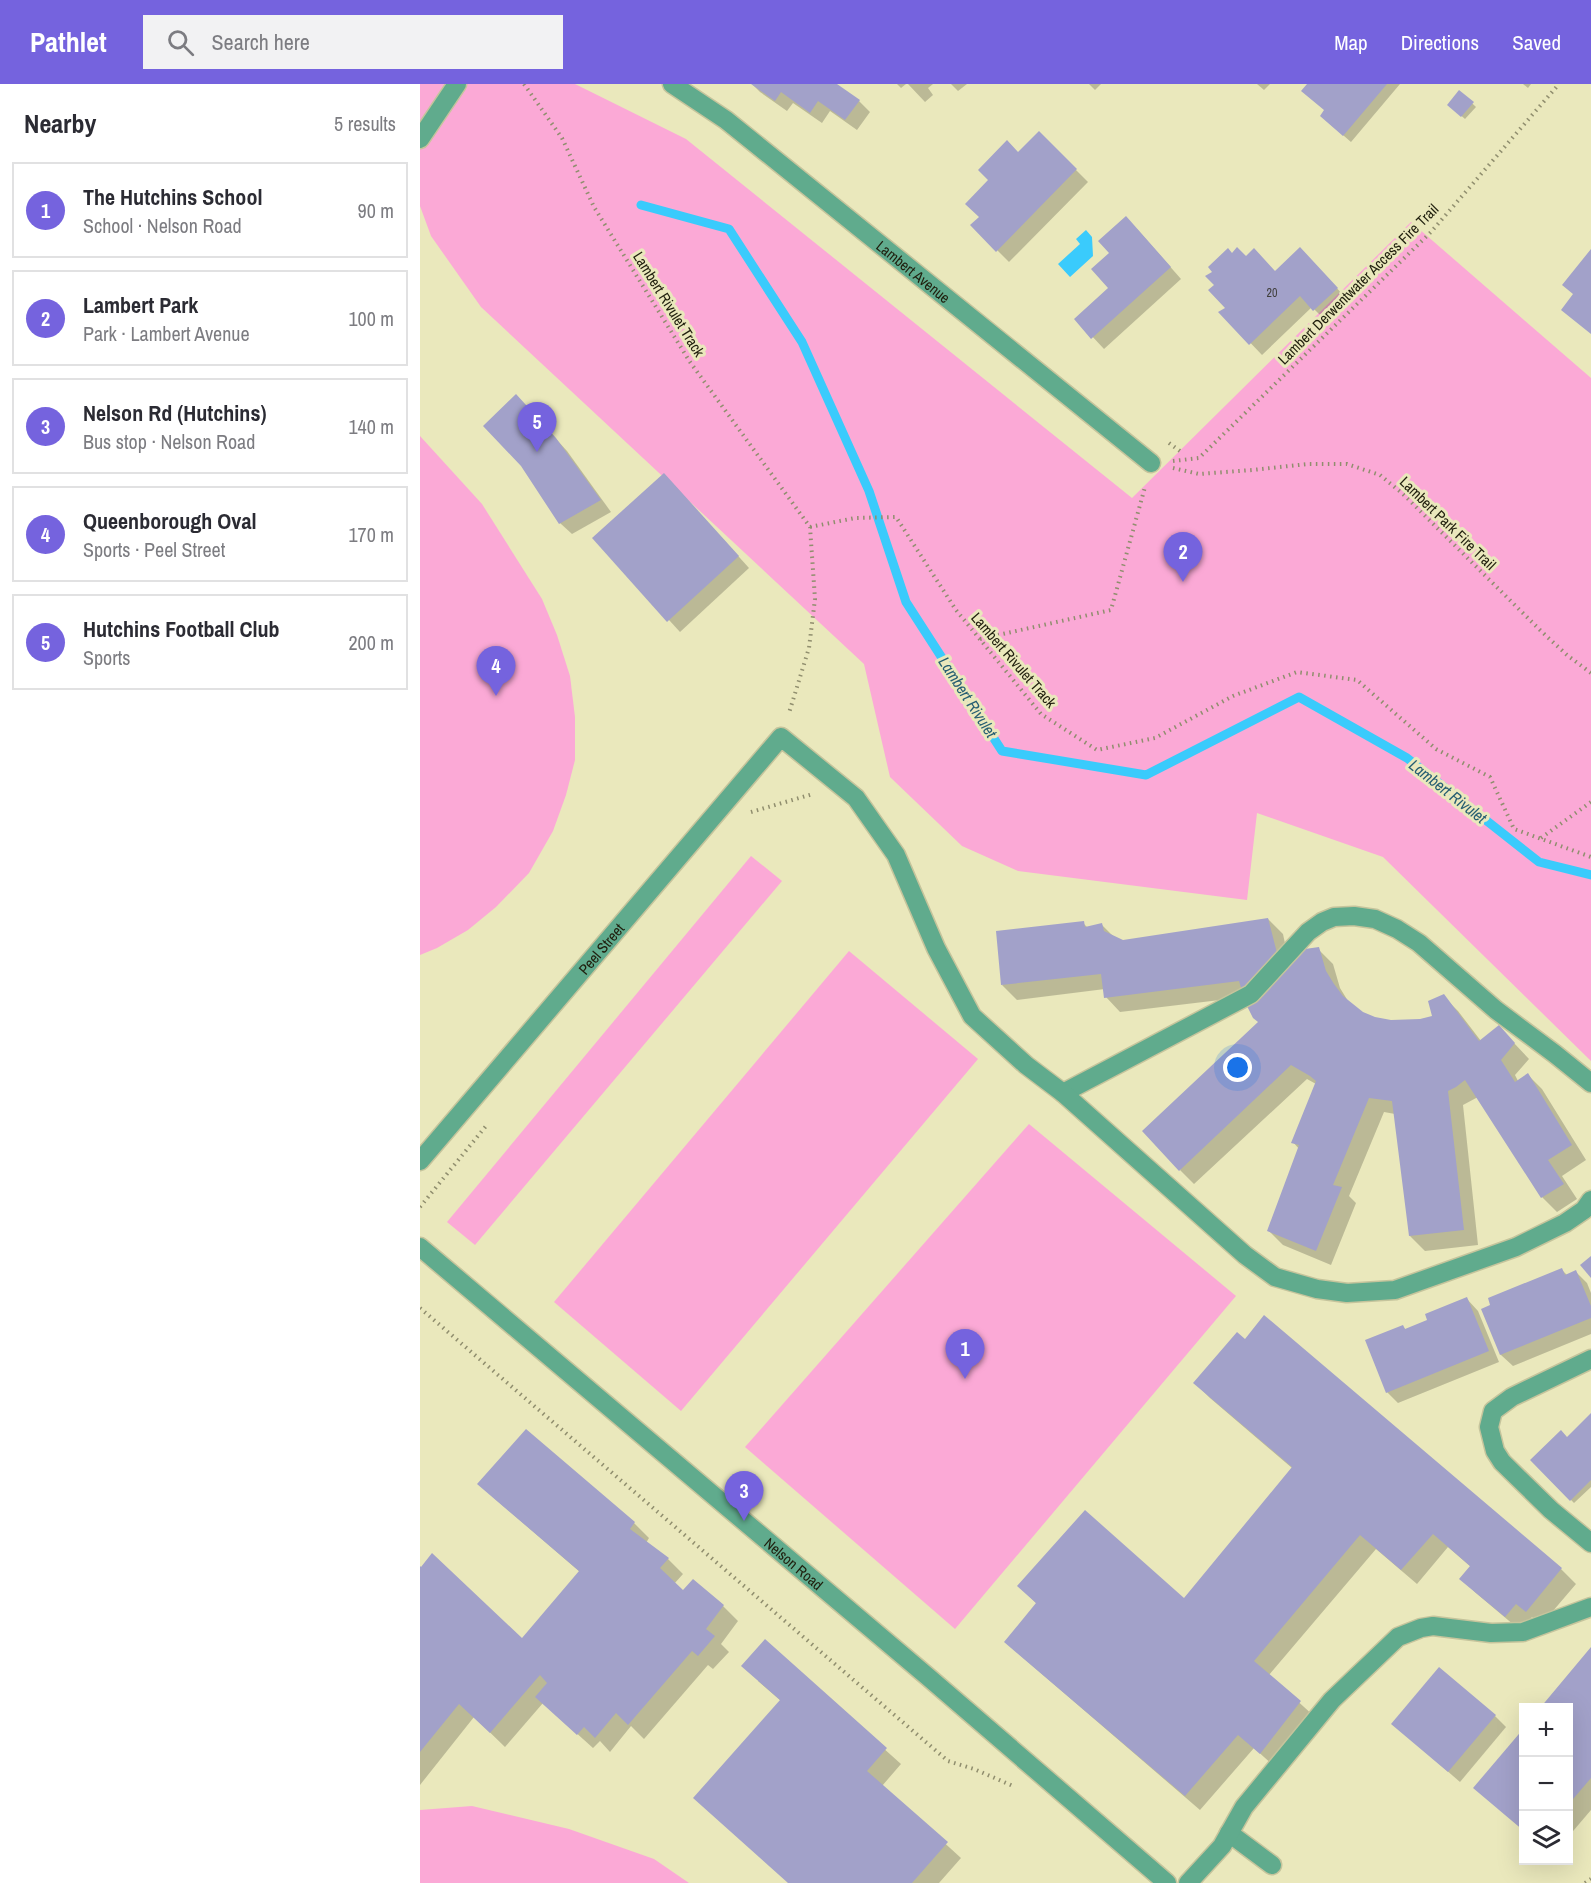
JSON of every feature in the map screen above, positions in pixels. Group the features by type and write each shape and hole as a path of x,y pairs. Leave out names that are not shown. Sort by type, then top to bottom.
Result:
{"street":[{"path":"420,139 457,84"},
{"name":"Lambert Avenue","path":"672,84 726,120 1151,463"},
{"path":"781,737 856,798 896,855 936,948 972,1016 1026,1065 1063,1093 1245,1255 1275,1277 1317,1289 1347,1293 1395,1290 1516,1247 1565,1223 1584,1210 1591,1200"},
{"name":"Peel Street","path":"420,1161 781,737"},
{"path":"1063,1093 1251,994 1308,932 1334,917 1354,916 1375,919 1419,943 1496,1010 1591,1083"},
{"name":"Nelson Road","path":"420,1247 1167,1883"},
{"path":"1591,1359 1512,1397 1493,1412 1489,1426 1495,1451 1502,1462 1551,1510 1591,1543"},
{"path":"1188,1883 1222,1846 1244,1807 1332,1701 1398,1637 1420,1628 1433,1626 1491,1633 1523,1632 1591,1607"},
{"path":"1229,1833 1272,1865"}],"path":[{"name":"Lambert Rivulet Track","path":"524,84 562,138 594,207 690,362 810,527 855,518 896,517 956,610 1041,714 1097,750 1155,738 1233,696 1298,672 1358,680 1436,749 1490,777 1514,829 1591,857"},
{"name":"Lambert Derwentwater Access Fire Trail","path":"1151,463 1199,458 1431,232 1559,84"},
{"path":"980,639 1111,610 1151,463"},
{"name":"Lambert Park Fire Trail","path":"1151,463 1199,474 1308,464 1347,464 1380,475 1403,494 1542,632 1591,673"},
{"path":"781,737 809,648 815,599 810,527"},
{"path":"741,815 818,792 856,798"},
{"path":"1540,838 1591,802"},
{"path":"420,1207 487,1125"},
{"path":"420,1308 948,1761 974,1769 1016,1788"},
{"path":"1585,1883 1591,1880"}],"shaded area":[{"path":"420,84 575,84 686,139 1132,498 1411,222 1591,378 1591,1061 1383,857 1257,813 1247,900 1018,871 962,846 890,777 864,664 481,307 431,236 420,206"},
{"path":"420,436 482,504 542,599 570,676 575,717 575,760 553,831 529,873 496,907 468,930 420,955"},
{"path":"751,856 782,881 475,1245 447,1222"},
{"path":"849,951 978,1059 681,1411 554,1302"},
{"path":"1029,1124 1236,1296 955,1629 745,1447"},
{"path":"472,1806 569,1829 654,1859 689,1883 420,1883 420,1810"}],"water":[{"path":"1086,230 1092,237 1093,256 1070,277 1058,264 1080,244 1076,239"}],"building":[{"path":"751,84 837,84 860,100 845,120 818,101 810,113 781,92 775,101"},
{"path":"1307,84 1387,84 1343,136 1320,116 1324,110 1301,91"},
{"path":"1459,90 1474,102 1461,117 1447,105"},
{"path":"1039,131 1077,169 996,252 970,225 979,217 965,204 988,180 978,170 1007,140 1018,152"},
{"path":"1126,216 1171,267 1091,339 1074,319 1108,288 1091,269 1109,253 1098,241"},
{"path":"1237,247 1246,256 1254,248 1275,271 1300,247 1338,288 1313,311 1300,296 1249,345 1218,312 1225,308 1208,290 1214,285 1205,276 1212,272 1208,267 1228,248 1232,253"},
{"path":"1591,249 1591,334 1561,310 1573,294 1562,285"},
{"path":"516,394 556,438 601,500 559,524 521,466 483,426"},
{"path":"664,473 739,556 667,622 592,538"},
{"path":"1268,918 1277,953 1319,947 1326,971 1334,984 1343,996 1363,1012 1391,1020 1420,1019 1432,1016 1428,1001 1444,994 1479,1041 1499,1025 1515,1043 1501,1060 1515,1082 1528,1073 1572,1145 1548,1160 1564,1184 1541,1198 1465,1080 1448,1091 1464,1230 1409,1236 1392,1101 1369,1098 1333,1185 1342,1187 1316,1251 1267,1231 1299,1145 1291,1143 1316,1081 1310,1076 1291,1065 1179,1171 1142,1131 1258,1022 1253,1018 1246,1004 1239,981 1104,998 1101,974 1001,985 996,931 1084,921 1085,927 1102,923 1104,931 1123,940"},
{"path":"1591,1256 1591,1278 1580,1265"},
{"path":"1562,1268 1565,1275 1576,1270 1591,1306 1591,1318 1500,1355 1481,1309 1490,1305 1488,1298"},
{"path":"1467,1297 1489,1351 1386,1393 1365,1340 1403,1325 1405,1329 1427,1320 1425,1314"},
{"path":"1264,1315 1562,1568 1526,1612 1516,1604 1505,1617 1459,1579 1470,1566 1433,1534 1401,1570 1360,1535 1254,1661 1301,1701 1260,1754 1238,1735 1185,1796 1004,1642 1036,1603 1017,1586 1085,1510 1184,1598 1292,1467 1193,1383 1237,1332 1245,1339"},
{"path":"1591,1413 1591,1480 1570,1501 1530,1460 1561,1430 1567,1437"},
{"path":"526,1429 635,1522 630,1529 669,1558 660,1568 683,1590 693,1579 724,1605 706,1629 715,1636 698,1656 692,1651 628,1725 616,1713 595,1738 584,1727 577,1735 535,1697 547,1683 540,1675 490,1733 459,1704 420,1752 420,1566 432,1553 522,1638 579,1571 477,1484"},
{"path":"765,1639 887,1748 867,1771 948,1842 912,1883 788,1883 693,1798 780,1700 741,1666"},
{"path":"1591,1647 1591,1778 1573,1799 1573,1703 1544,1703"},
{"path":"1439,1667 1496,1715 1448,1772 1391,1724"},
{"path":"1519,1734 1519,1827 1473,1788"}],"waterway":[{"name":"Lambert Rivulet","path":"641,205 729,229 802,342 869,491 906,602 1002,751 1146,775 1299,697 1407,758 1539,862 1591,875"}],"place":[{"name":"Hutchins Football Club","path":"537,452"},
{"name":"Lambert Park","path":"1183,582"},
{"name":"Queenborough Oval","path":"496,696"},
{"name":"The Hutchins School","path":"965,1379"},
{"name":"Nelson Rd (Hutchins)","path":"744,1521"}]}
